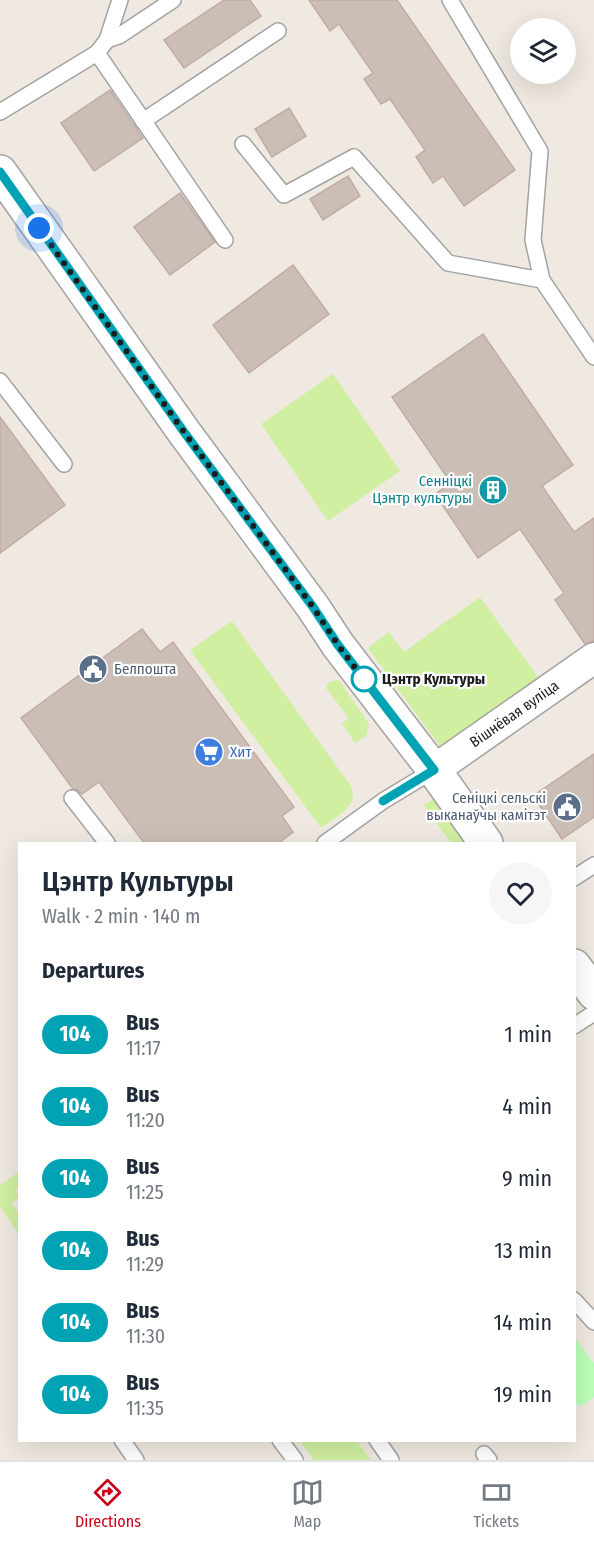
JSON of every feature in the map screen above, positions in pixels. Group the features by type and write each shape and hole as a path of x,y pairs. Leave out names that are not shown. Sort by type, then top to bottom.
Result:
{"street":[{"path":"0,172 338,645 434,770 485,842"},
{"name":"Вішнёвая вуліца","path":"434,770 594,658"},
{"path":"576,969 594,993"}],"lane":[{"path":"0,112 97,53 106,40 120,0"},
{"path":"106,40 118,36 173,0"},
{"path":"450,0 540,151 532,240 542,280 594,357"},
{"path":"143,121 278,31"},
{"path":"97,53 225,240"},
{"path":"243,144 284,195 354,157 448,263 542,280"},
{"path":"0,381 64,464"},
{"path":"326,842 383,801 434,770"},
{"path":"72,798 106,842"},
{"path":"576,877 594,865"},
{"path":"576,1025 594,1013"},
{"path":"576,1302 594,1322"},
{"path":"123,1442 136,1460"},
{"path":"282,1442 295,1460"},
{"path":"378,1442 392,1460"}],"green space":[{"path":"333,374 400,471 328,521 261,424"},
{"path":"480,597 541,681 444,752 368,648 389,632 404,652"},
{"path":"232,621 351,786 353,793 349,806 321,828 190,650"},
{"path":"339,680 369,724 366,736 355,743 342,724 349,718 326,688 329,682"},
{"path":"439,796 472,842 450,842 424,805"},
{"path":"18,1173 16,1190 18,1198 12,1203 18,1212 18,1233 0,1206 0,1185"},
{"path":"576,1340 594,1363 594,1397 579,1407 576,1402"},
{"path":"358,1442 371,1460 314,1460 301,1443"}],"building":[{"path":"224,0 250,0 261,16 184,68 164,40"},
{"path":"309,0 397,0 515,170 464,206 443,176 433,183 416,157 425,150 390,99 381,104 364,79 373,73 339,24 330,31"},
{"path":"110,90 143,138 94,171 61,123"},
{"path":"289,108 306,136 272,157 255,129"},
{"path":"348,176 360,196 323,220 310,199"},
{"path":"180,193 215,242 170,275 134,227"},
{"path":"293,265 329,314 249,373 213,325"},
{"name":"Сенніцкі Цэнтр культуры","path":"483,334 573,465 542,486 574,532 594,518 594,641 585,644 555,600 564,593 520,529 478,558 435,494 451,483 392,397"},
{"path":"0,417 65,505 0,553"},
{"path":"142,629 160,652 173,642 294,807 282,816 293,832 280,842 143,842 99,782 82,794 73,789 21,718"},
{"name":"Сеніцкі сельскі выканаўчы камітэт","path":"594,754 594,817 562,839 533,796"}],"bus line":[{"name":"104","path":"0,172 338,645 434,770 383,801"}],"place":[{"name":"Сенніцкі Цэнтр культуры","path":"493,490"},
{"name":"Белпошта","path":"93,669"},
{"name":"Цэнтр Культуры","path":"364,679"},
{"name":"Хит","path":"209,752"},
{"name":"Сеніцкі сельскі выканаўчы камітэт","path":"567,807"}],"route":[{"path":"39,228 365,681 364,679"}]}
